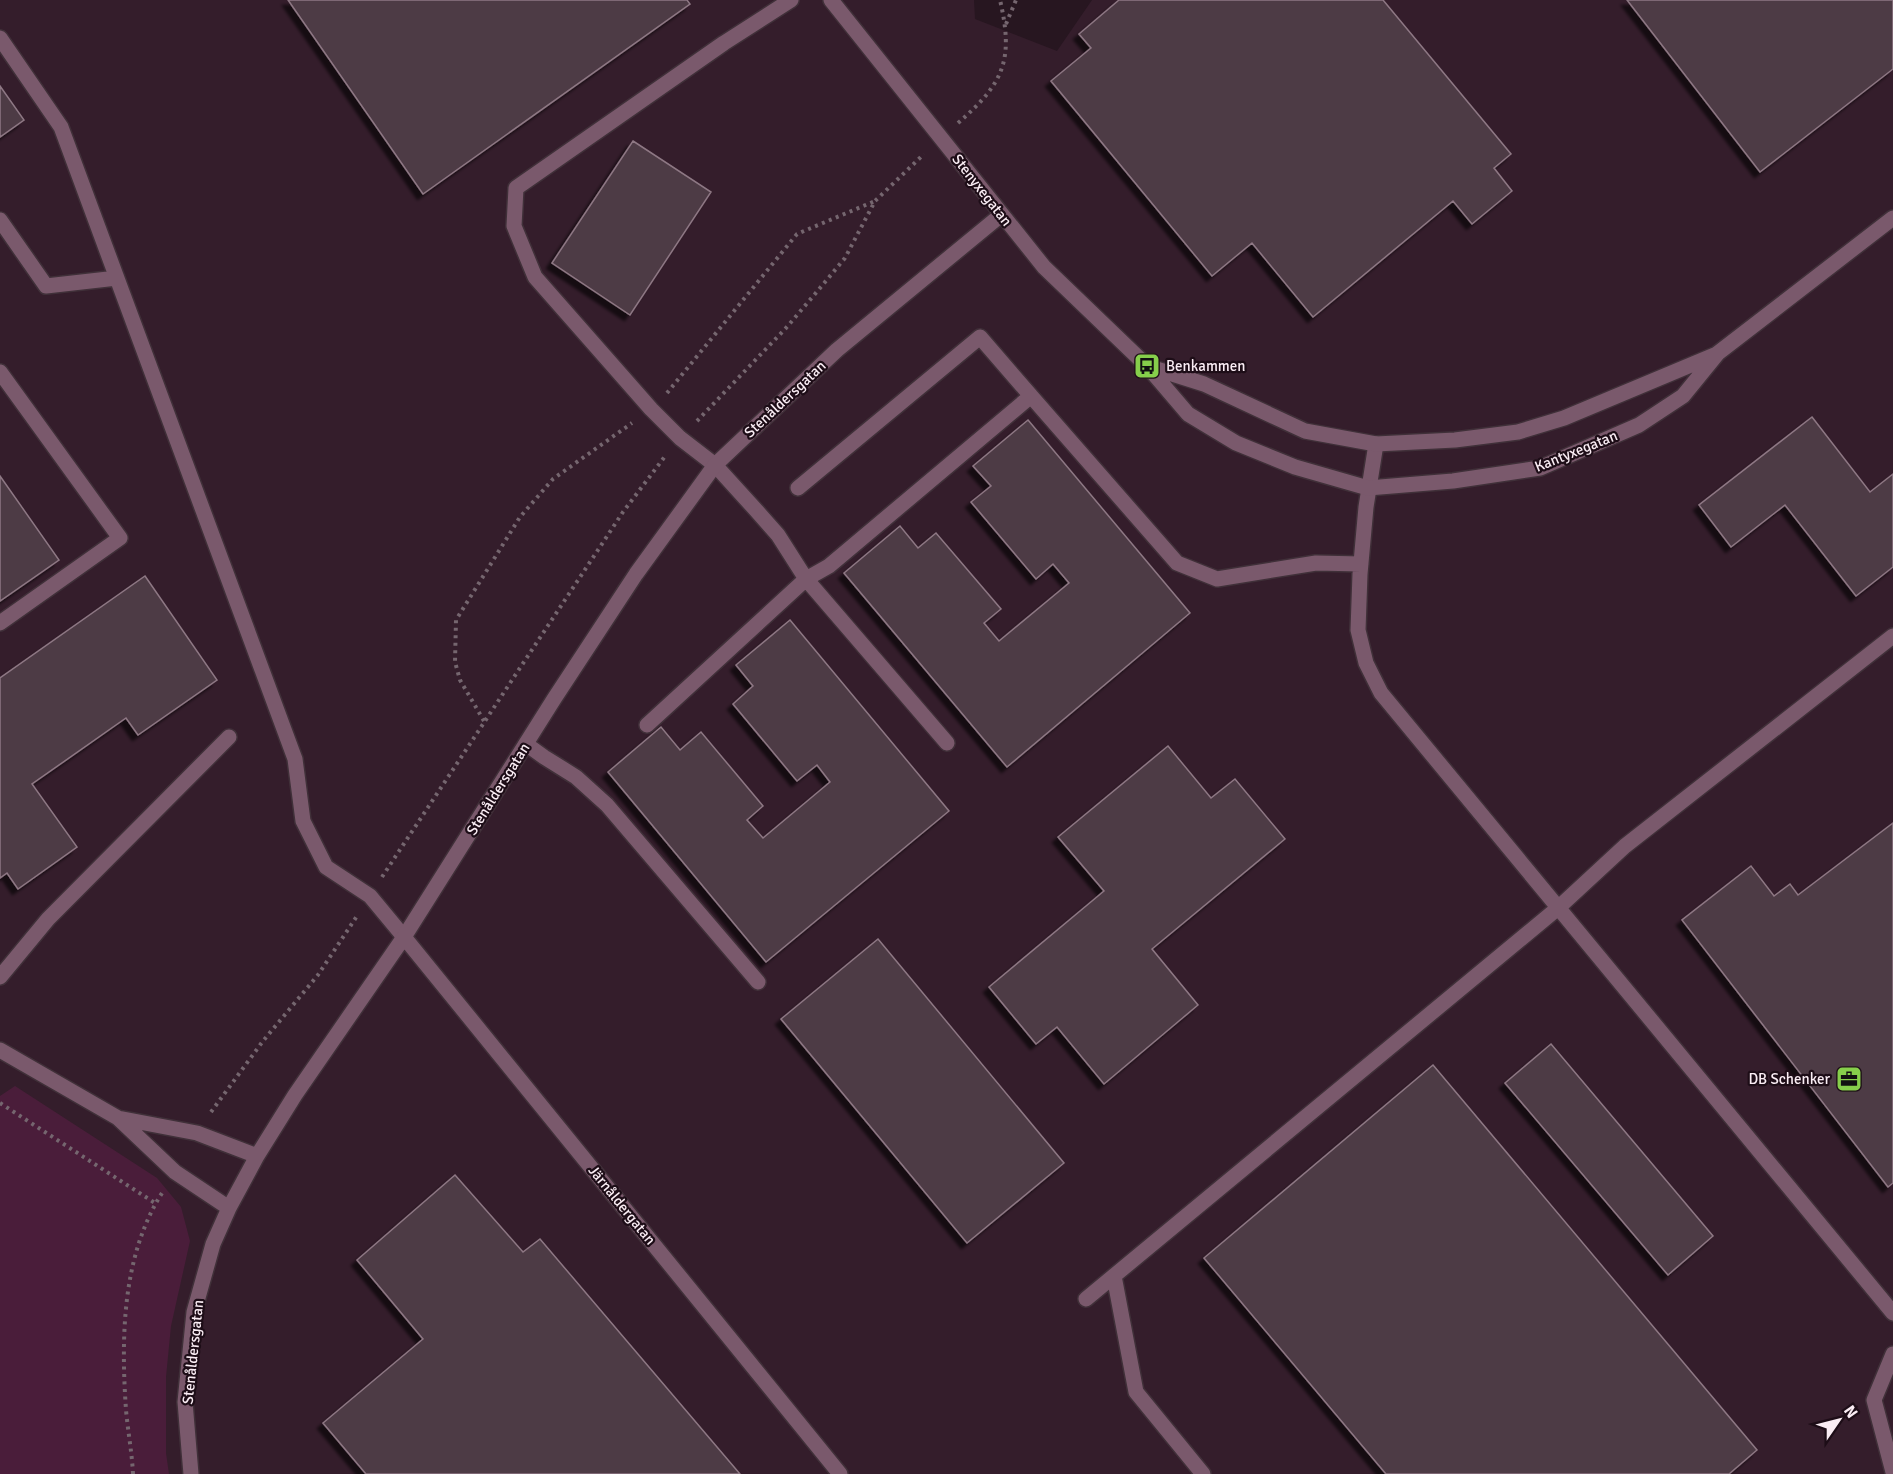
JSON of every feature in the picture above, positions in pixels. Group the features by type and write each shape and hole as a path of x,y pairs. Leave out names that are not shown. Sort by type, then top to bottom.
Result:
{"street":[{"path":"791,0 724,43 516,188 514,226 535,277 651,409 680,438 715,465 778,536 806,579 947,743"},
{"name":"Stenyxegatan","path":"831,0 1044,267 1147,366 1188,414 1236,443 1295,467 1368,488"},
{"name":"Järnåldergatan","path":"0,38 61,127 295,759 303,821 326,867 370,896 840,1474"},
{"name":"Stenåldersgatan","path":"191,1474 185,1402 194,1312 213,1244 229,1208 257,1156 295,1095 404,937 636,574 715,465 837,350 1001,215"},
{"name":"Kantyxegatan","path":"1368,488 1453,481 1540,468 1639,424 1683,396 1718,353 1893,218"},
{"path":"0,220 46,286 117,278"},
{"path":"798,488 980,338 1177,563 1217,579 1316,563 1361,564"},
{"name":"Kantyxegatan","path":"1376,444 1455,440 1518,432 1573,414 1718,353"},
{"name":"Stenyxegatan","path":"1147,366 1204,384 1305,431 1376,444"},
{"path":"0,372 120,538 0,622"},
{"path":"647,725 806,579 829,566 1031,396"},
{"path":"1376,444 1368,488 1358,630 1366,663 1382,693 1893,1313"},
{"path":"1086,1299 1558,908 1625,846 1893,636"},
{"path":"0,977 48,919 229,737"},
{"path":"526,744 576,777 607,805 758,982"},
{"path":"0,1050 118,1118 175,1172 229,1208"},
{"path":"118,1118 197,1133 257,1156"},
{"path":"1114,1276 1136,1392 1203,1474"},
{"path":"1893,1354 1874,1400 1893,1472"}],"path":[{"path":"197,1133 234,1079 318,975 623,512 680,438 815,294 844,258 875,201 982,102 997,80 1006,54 1006,25 1000,0"},
{"path":"1006,25 1016,0"},
{"path":"484,722 460,680 455,662 456,620 520,517 553,479 651,409 696,359 797,234 875,201"},
{"path":"0,1103 155,1203"},
{"path":"133,1474 126,1400 125,1323 135,1257 155,1203 175,1172"}],"shaded area":[{"path":"0,0 974,0 975,19 1057,51 1092,0 1893,0 1893,1474 0,1474"},
{"path":"15,1086 157,1178 181,1207 190,1241 171,1326 166,1377 166,1453 169,1474 0,1474 0,1096"}],"building":[{"path":"288,0 687,0 690,4 423,194"},
{"path":"1119,0 1383,0 1511,154 1494,168 1512,191 1472,224 1453,201 1313,317 1252,243 1212,276 1051,81 1091,48 1079,34"},
{"path":"1627,0 1893,0 1893,69 1760,172"},
{"path":"0,86 24,120 0,137"},
{"path":"633,141 711,192 630,315 552,263"},
{"path":"1812,417 1870,492 1893,474 1893,567 1856,596 1785,505 1731,547 1699,505"},
{"path":"1028,420 1190,613 1007,767 844,573 900,526 918,548 936,533 1001,609 984,623 999,641 1069,583 1053,564 1036,579 971,502 991,486 973,466"},
{"path":"0,476 59,560 0,601"},
{"path":"145,576 217,680 138,735 126,718 32,784 77,847 18,889 7,873 0,878 0,678"},
{"path":"790,620 949,811 766,962 608,772 661,727 680,750 701,732 763,806 747,820 763,838 830,782 817,765 797,781 733,704 753,686 736,665"},
{"path":"1168,746 1211,798 1235,779 1285,839 1152,949 1198,1005 1104,1084 1057,1027 1036,1044 989,987 1104,891 1058,837"},
{"name":"DB Schenker","path":"1893,823 1893,1183 1888,1187 1682,920 1751,866 1774,896 1790,884 1798,895"},
{"path":"878,939 1064,1163 967,1243 781,1019"},
{"path":"1551,1044 1713,1236 1668,1275 1505,1083"},
{"path":"1433,1065 1757,1450 1729,1474 1386,1474 1204,1258"},
{"path":"455,1175 523,1252 540,1239 740,1474 366,1474 323,1423 423,1339 357,1260"}],"place":[{"name":"Benkammen","path":"1147,366"},
{"name":"DB Schenker","path":"1849,1079"}]}
